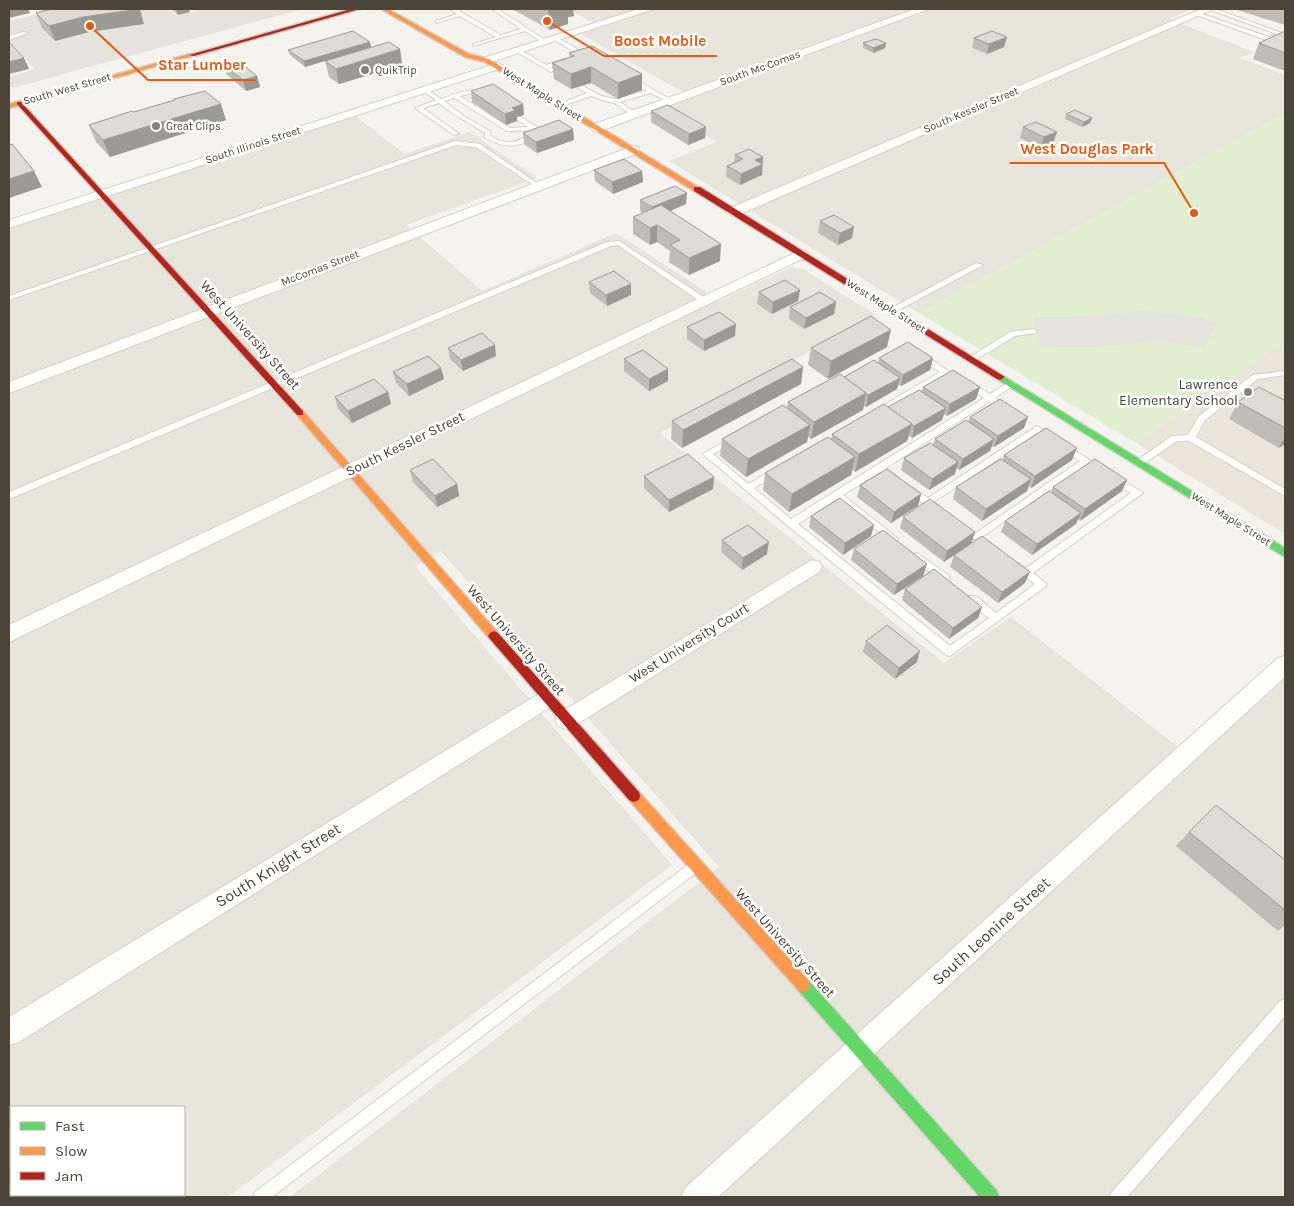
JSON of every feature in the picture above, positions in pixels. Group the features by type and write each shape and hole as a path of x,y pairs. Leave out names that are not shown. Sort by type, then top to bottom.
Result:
{"street":[{"name":"South West Street","path":"14,104 357,9"},
{"name":"West Maple Street","path":"384,9 467,56 492,63 1285,553"},
{"name":"South Illinois Street","path":"9,224 425,90 492,63 518,50 649,9"},
{"name":"South Mc Comas","path":"596,128 924,9"},
{"name":"South Kessler Street","path":"733,212 1210,9"},
{"path":"434,19 452,31"},
{"name":"West Maple Street","path":"471,42 485,51 492,63"},
{"name":"West University Street","path":"14,104 102,194 275,384 566,720 991,1197"},
{"name":"McComas Street","path":"9,388 632,150"},
{"name":"South Kessler Street","path":"9,634 801,254"},
{"name":"West University Court","path":"566,720 812,567"},
{"name":"South Leonine Street","path":"696,1197 1285,664"},
{"name":"South Knight Street","path":"9,1032 547,698"}],"lane":[{"path":"495,9 525,29 587,55 546,67"},
{"path":"1197,14 1269,39 1282,34 1210,9"},
{"path":"434,19 460,12 500,37"},
{"path":"471,42 500,37 525,29"},
{"path":"9,38 25,34"},
{"path":"518,50 554,71"},
{"path":"627,76 670,101"},
{"path":"580,87 608,102 617,103 651,91"},
{"path":"425,90 442,100 449,109 464,120 462,122 481,131 502,145 512,145 538,134 535,128 518,117"},
{"path":"456,134 418,108 477,91 487,97"},
{"path":"560,105 591,94"},
{"path":"455,96 509,130 535,128"},
{"path":"617,103 634,114"},
{"path":"9,298 150,247 455,143 478,145 538,186"},
{"path":"9,496 616,242 704,300"},
{"path":"892,310 979,265"},
{"path":"971,359 1013,334 1033,332"},
{"path":"868,418 946,372 912,351"},
{"path":"1191,438 1202,418 1256,376 1285,373"},
{"path":"962,381 1005,408"},
{"path":"791,524 1012,384"},
{"path":"928,502 1037,429 1138,494 1026,573"},
{"path":"741,435 707,454 950,652 1042,584 1012,562"},
{"path":"1139,463 1174,438 1191,438 1285,492"},
{"path":"976,536 1086,460"},
{"path":"748,488 782,468"},
{"path":"880,468 944,514"},
{"path":"837,495 950,583"},
{"path":"966,594 996,618"},
{"path":"260,1197 696,866"},
{"path":"1117,1197 1285,1006"}],"shaded area":[{"path":"59,9 42,28 55,41 89,32 144,24 140,9 168,9 177,16 203,9 303,9 12,88 9,84 9,77 35,69 9,41 9,21"},
{"path":"567,9 1192,9 1169,19 1254,52 1240,58 1285,75 1285,113 919,313 669,161 717,142 659,107 690,96 581,34 602,27"},
{"path":"354,115 405,154 470,132 537,178 406,225 482,291 616,233 720,301 791,267 803,269 876,315 660,433 944,663 1011,617 1192,758 1285,670 1285,1197 290,1197 719,867 441,551 415,566 672,865 228,1197 9,1197 9,227"},
{"path":"1142,311 1184,314 1217,322 1205,348 1161,341 1095,347 1058,347 1040,346 1034,317 1070,317"},
{"name":"Lawrence Elementary School","path":"1285,342 1285,534 1136,443"}],"green space":[{"path":"1285,113 1285,342 1136,443 919,313"}],"building":[{"path":"52,9 139,9 83,17 49,26 36,13"},
{"path":"353,31 370,42 304,61 288,50"},
{"path":"992,31 1007,37 989,44 974,38"},
{"path":"1285,31 1285,53 1259,43"},
{"path":"876,39 886,43 873,48 863,43"},
{"path":"389,42 400,49 336,69 325,61"},
{"path":"10,43 24,58 9,62"},
{"path":"592,46 642,74 618,83 591,67 571,74 552,63 574,56 569,53"},
{"path":"237,60 257,76 243,80 223,64"},
{"path":"493,84 523,104 512,108 516,110 505,114 471,91"},
{"path":"205,91 221,104 103,140 89,125 132,111"},
{"path":"668,105 706,127 689,134 651,111"},
{"path":"1075,110 1092,118 1084,122 1066,114"},
{"path":"559,120 573,129 536,142 523,133"},
{"path":"1036,122 1057,132 1044,137 1023,127"},
{"path":"12,144 34,171 9,179 9,145"},
{"path":"749,149 763,157 755,160 763,164 741,174 727,166 743,159 735,155"},
{"path":"624,159 642,171 612,182 594,170"},
{"path":"675,186 687,193 652,207 640,200"},
{"path":"661,205 721,244 689,258 670,245 680,240 657,225 650,228 633,217"},
{"path":"834,215 854,227 840,233 820,221"},
{"path":"614,271 631,284 606,295 589,282"},
{"path":"785,280 800,290 773,302 759,292"},
{"path":"820,292 836,302 806,318 790,307"},
{"path":"719,312 736,324 704,340 687,327"},
{"path":"871,316 891,330 831,361 811,348"},
{"path":"482,333 495,345 461,360 448,348"},
{"path":"908,342 933,358 903,375 879,358"},
{"path":"643,350 668,369 649,379 624,359"},
{"path":"428,356 441,368 407,384 393,372"},
{"path":"792,359 803,367 683,430 672,421"},
{"path":"874,360 900,378 868,395 844,377"},
{"path":"953,370 980,387 950,404 923,387"},
{"path":"840,374 866,393 814,422 788,402"},
{"path":"374,379 388,392 348,411 335,397"},
{"path":"1259,387 1285,399 1285,428 1238,402"},
{"path":"919,390 946,408 914,426 888,407"},
{"path":"1000,399 1028,417 998,436 970,417"},
{"path":"884,404 912,424 859,454 832,434"},
{"path":"783,405 810,425 748,459 722,439"},
{"path":"966,420 994,439 963,459 935,439"},
{"path":"1046,428 1077,448 1035,476 1004,455"},
{"path":"828,437 855,457 792,494 765,473"},
{"path":"930,443 958,462 932,479 904,458"},
{"path":"688,454 714,477 669,500 644,476"},
{"path":"433,459 457,484 435,496 410,470"},
{"path":"1001,459 1031,479 986,509 956,487"},
{"path":"1095,459 1127,480 1085,509 1053,487"},
{"path":"887,469 921,494 894,512 860,485"},
{"path":"1049,491 1081,513 1037,544 1005,521"},
{"path":"840,498 874,525 845,543 811,516"},
{"path":"930,499 975,532 947,551 903,517"},
{"path":"748,525 769,542 743,558 722,540"},
{"path":"883,530 927,564 897,584 854,549"},
{"path":"982,536 1030,572 1002,592 954,555"},
{"path":"934,569 982,607 953,628 905,589"},
{"path":"887,625 920,651 899,668 866,641"},
{"path":"1216,805 1285,860 1285,910 1189,832"}],"traffic: fast":[{"path":"1000,377 1285,553"},
{"path":"803,985 991,1197"}],"traffic: slow":[{"path":"384,9 467,56 487,60 697,189"},
{"path":"9,106 192,55"},
{"path":"300,413 494,636"},
{"path":"634,796 803,985"}],"traffic: jam":[{"path":"192,55 357,9"},
{"path":"19,103 300,413"},
{"path":"697,189 1000,377"},
{"path":"494,636 634,796"}],"place":[{"name":"Boost Mobile","path":"547,21"},
{"name":"Star Lumber","path":"90,26"},
{"name":"QuikTrip","path":"365,70"},
{"name":"Great Clips","path":"156,126"},
{"name":"West Douglas Park","path":"1194,213"},
{"name":"Lawrence Elementary School","path":"1248,392"}]}
